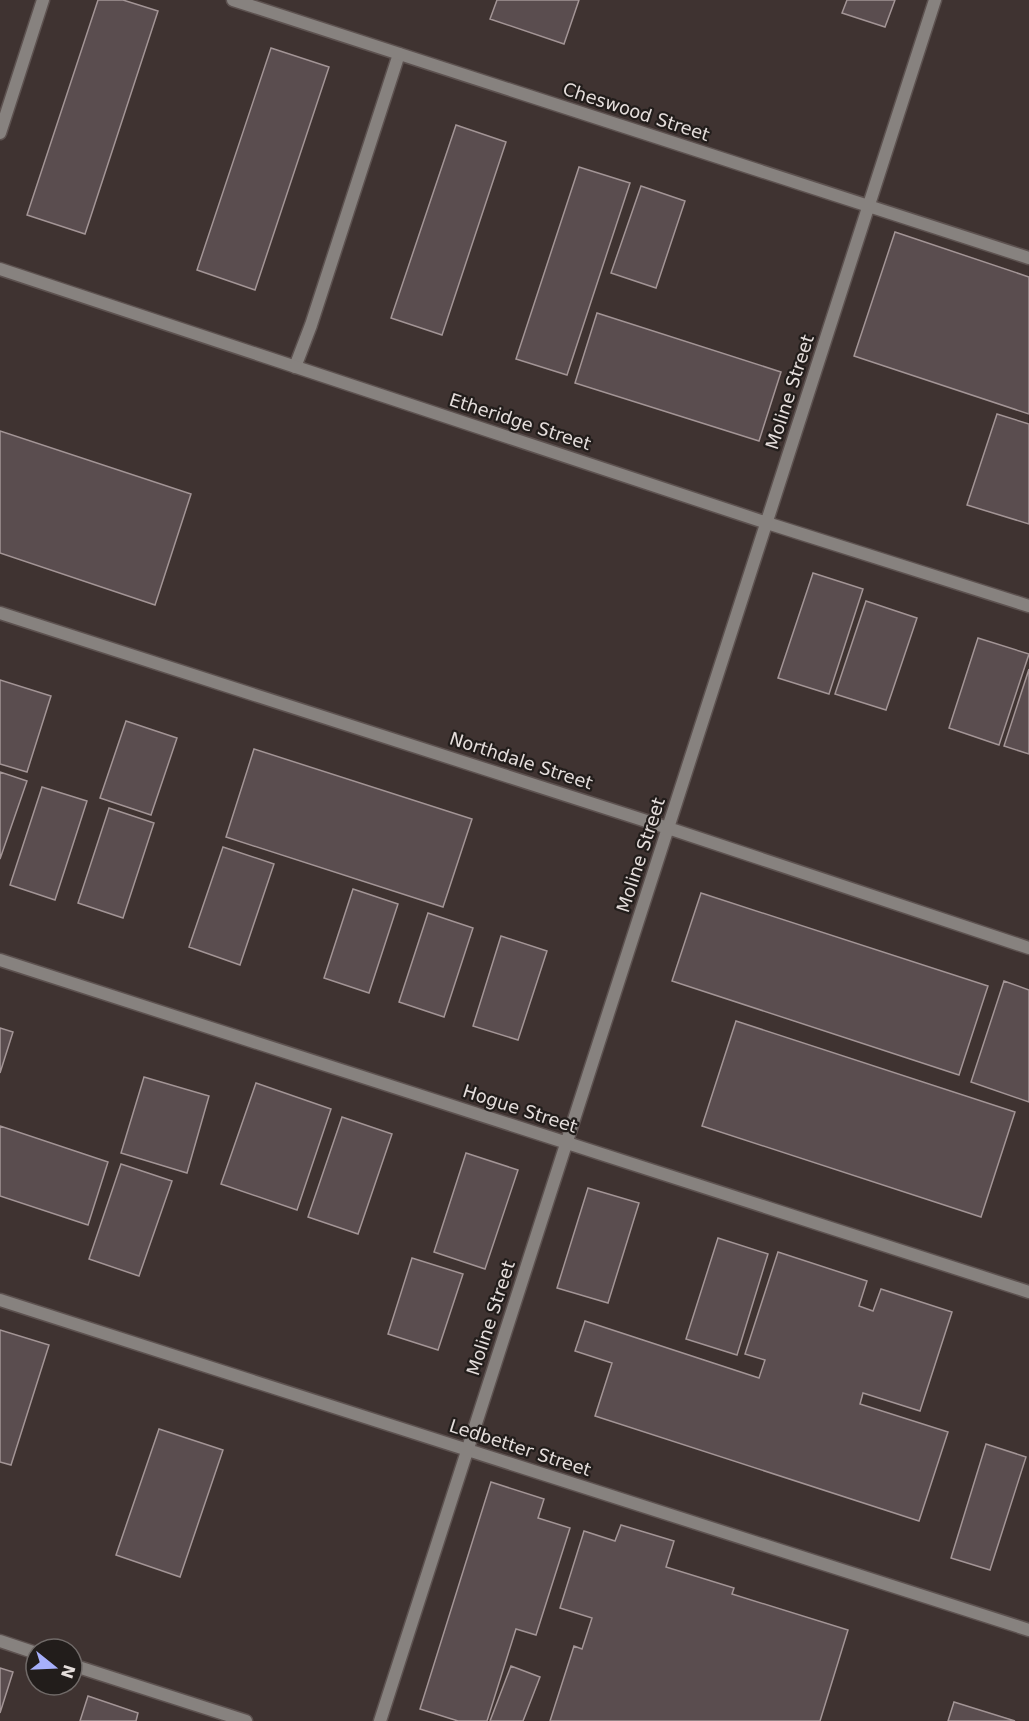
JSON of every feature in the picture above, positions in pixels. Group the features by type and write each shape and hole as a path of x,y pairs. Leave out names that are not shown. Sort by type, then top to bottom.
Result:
{"street":[{"path":"0,133 43,0"},
{"name":"Cheswood Street","path":"232,0 1029,258"},
{"name":"Moline Street","path":"380,1721 935,0"},
{"path":"295,367 399,54"},
{"name":"Etheridge Street","path":"0,269 767,523 1029,606"},
{"name":"Northdale Street","path":"0,613 668,828 1029,948"},
{"name":"Hogue Street","path":"0,960 1029,1292"},
{"name":"Ledbetter Street","path":"0,1300 1029,1630"},
{"path":"0,1641 24,1649"},
{"path":"84,1669 246,1721"}],"building":[{"path":"98,0 123,0 158,11 85,234 27,215"},
{"path":"497,0 579,0 564,44 490,19"},
{"path":"847,0 895,0 885,27 842,13"},
{"path":"271,48 329,67 255,290 197,270"},
{"path":"456,125 506,142 442,335 391,318"},
{"path":"579,167 630,183 567,375 516,359"},
{"path":"641,186 685,201 656,288 611,273"},
{"path":"895,232 1029,277 1029,414 854,356"},
{"path":"597,313 781,372 759,441 575,383"},
{"path":"997,414 1029,424 1029,524 967,505"},
{"path":"0,431 191,494 155,605 0,553"},
{"path":"813,573 863,589 829,694 778,678"},
{"path":"866,601 917,618 886,710 835,694"},
{"path":"978,638 1029,654 999,745 949,728"},
{"path":"1029,669 1029,754 1004,746"},
{"path":"0,680 51,696 27,772 0,764"},
{"path":"126,721 177,738 151,815 100,798"},
{"path":"254,749 472,819 443,907 226,837"},
{"path":"0,772 27,781 0,859"},
{"path":"42,787 87,801 55,900 10,885"},
{"path":"109,808 154,823 123,918 78,903"},
{"path":"223,847 274,864 240,965 189,947"},
{"path":"353,889 398,904 369,993 324,978"},
{"path":"701,893 988,986 959,1075 672,981"},
{"path":"428,913 473,928 444,1017 399,1002"},
{"path":"501,936 547,951 518,1040 473,1026"},
{"path":"1004,981 1029,990 1029,1102 971,1082"},
{"path":"736,1021 1015,1112 981,1217 702,1126"},
{"path":"0,1028 13,1032 0,1073"},
{"path":"144,1077 209,1096 187,1173 121,1153"},
{"path":"256,1083 331,1109 297,1210 221,1184"},
{"path":"342,1117 392,1134 358,1234 308,1217"},
{"path":"0,1126 108,1162 88,1225 0,1196"},
{"path":"466,1153 518,1170 485,1269 434,1252"},
{"path":"121,1164 172,1181 139,1276 89,1259"},
{"path":"588,1188 639,1203 608,1303 557,1288"},
{"path":"718,1238 768,1254 737,1355 686,1339"},
{"path":"778,1252 867,1281 859,1306 873,1311 881,1289 952,1312 920,1411 863,1393 860,1404 948,1432 919,1521 595,1416 612,1363 575,1351 585,1321 759,1378 765,1360 745,1354"},
{"path":"412,1258 463,1274 438,1350 388,1334"},
{"path":"0,1330 49,1345 11,1465 0,1462"},
{"path":"159,1429 223,1450 180,1577 116,1555"},
{"path":"986,1444 1026,1457 990,1570 951,1558"},
{"path":"491,1482 544,1499 538,1518 570,1528 536,1635 516,1629 487,1721 458,1721 420,1709"},
{"path":"621,1525 674,1541 666,1567 734,1588 732,1594 848,1630 820,1721 550,1721 574,1646 582,1649 592,1618 560,1608 584,1531 615,1541"},
{"path":"511,1666 540,1677 523,1721 490,1721"},
{"path":"0,1668 13,1672 0,1713"},
{"path":"88,1696 138,1713 136,1721 80,1721"},
{"path":"954,1702 1015,1721 948,1721"}]}
